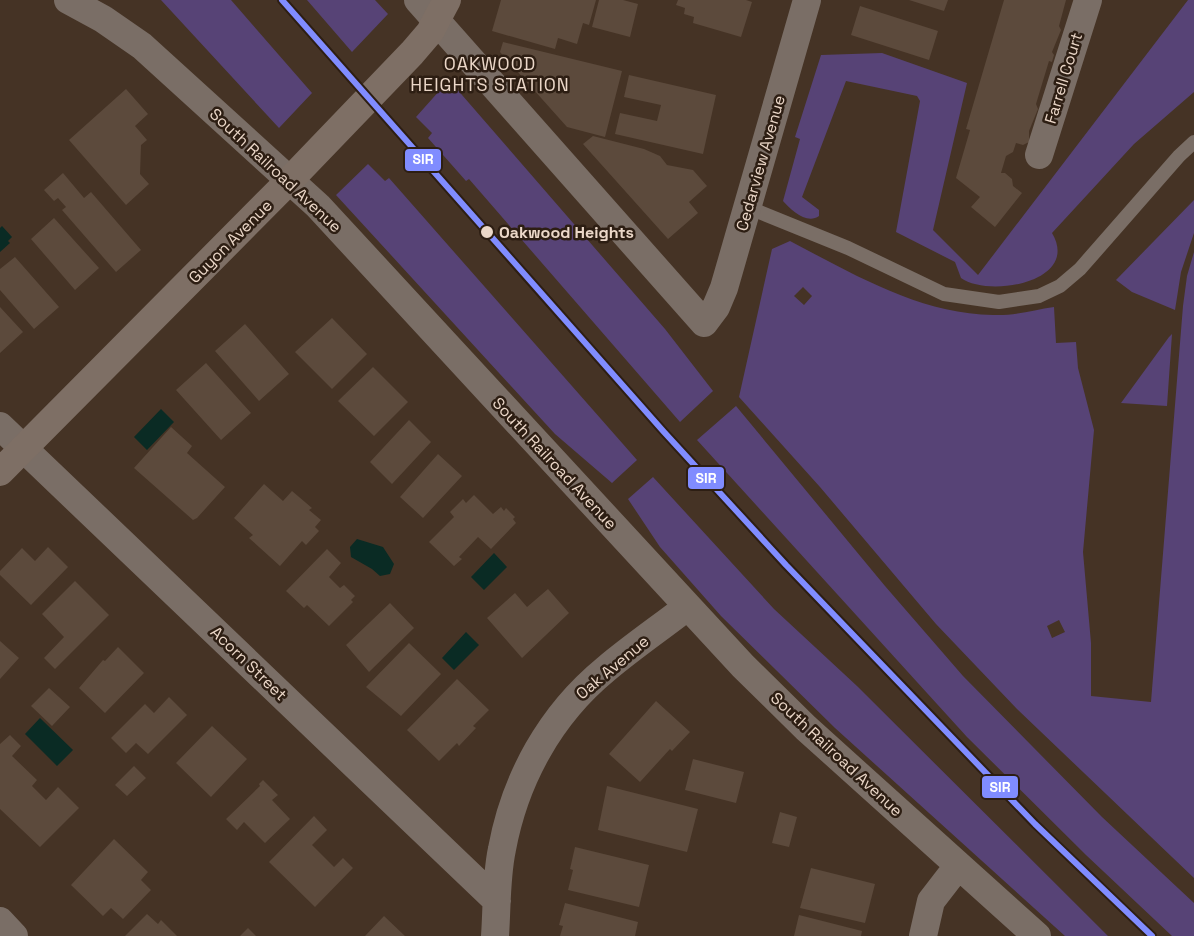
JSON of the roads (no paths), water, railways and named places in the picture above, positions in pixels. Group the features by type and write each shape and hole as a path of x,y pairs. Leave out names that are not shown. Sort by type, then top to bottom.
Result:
{"street":[{"name":"South Railroad Avenue","path":"68,0 109,23 142,46 298,172 318,206 687,607 774,698 1037,936"},
{"path":"418,0 442,10"},
{"name":"Cedarview Avenue","path":"442,10 704,323 716,307 724,288 807,0"},
{"name":"Farrell Court","path":"1039,155 1088,0"},
{"name":"Guyon Avenue","path":"0,472 298,172 412,53 430,32 442,10"},
{"name":"Acorn Street","path":"0,426 497,900"},
{"name":"Oak Avenue","path":"495,936 501,850 513,803 529,765 552,726 573,700 606,669 687,607"},
{"path":"923,936 931,901 958,866"},
{"path":"0,921 14,936"}],"lane":[{"path":"747,207 848,248 944,294 971,299 1009,300 1039,296 1060,286 1073,275 1179,156 1194,142"}],"water":[{"path":"2,226 12,237 8,241 10,243 0,252 0,228"},
{"path":"161,409 174,422 147,450 134,437"},
{"path":"357,539 383,547 394,564 390,574 380,576 351,557 350,547"},
{"path":"494,553 507,567 484,590 471,577"},
{"path":"466,632 479,645 454,670 442,658"},
{"path":"40,718 73,750 57,766 25,734"}],"place":[{"name":"Oakwood Heights","path":"487,232"}],"district":[{"name":"OAKWOOD HEIGHTS STATION","path":"490,74"}]}
